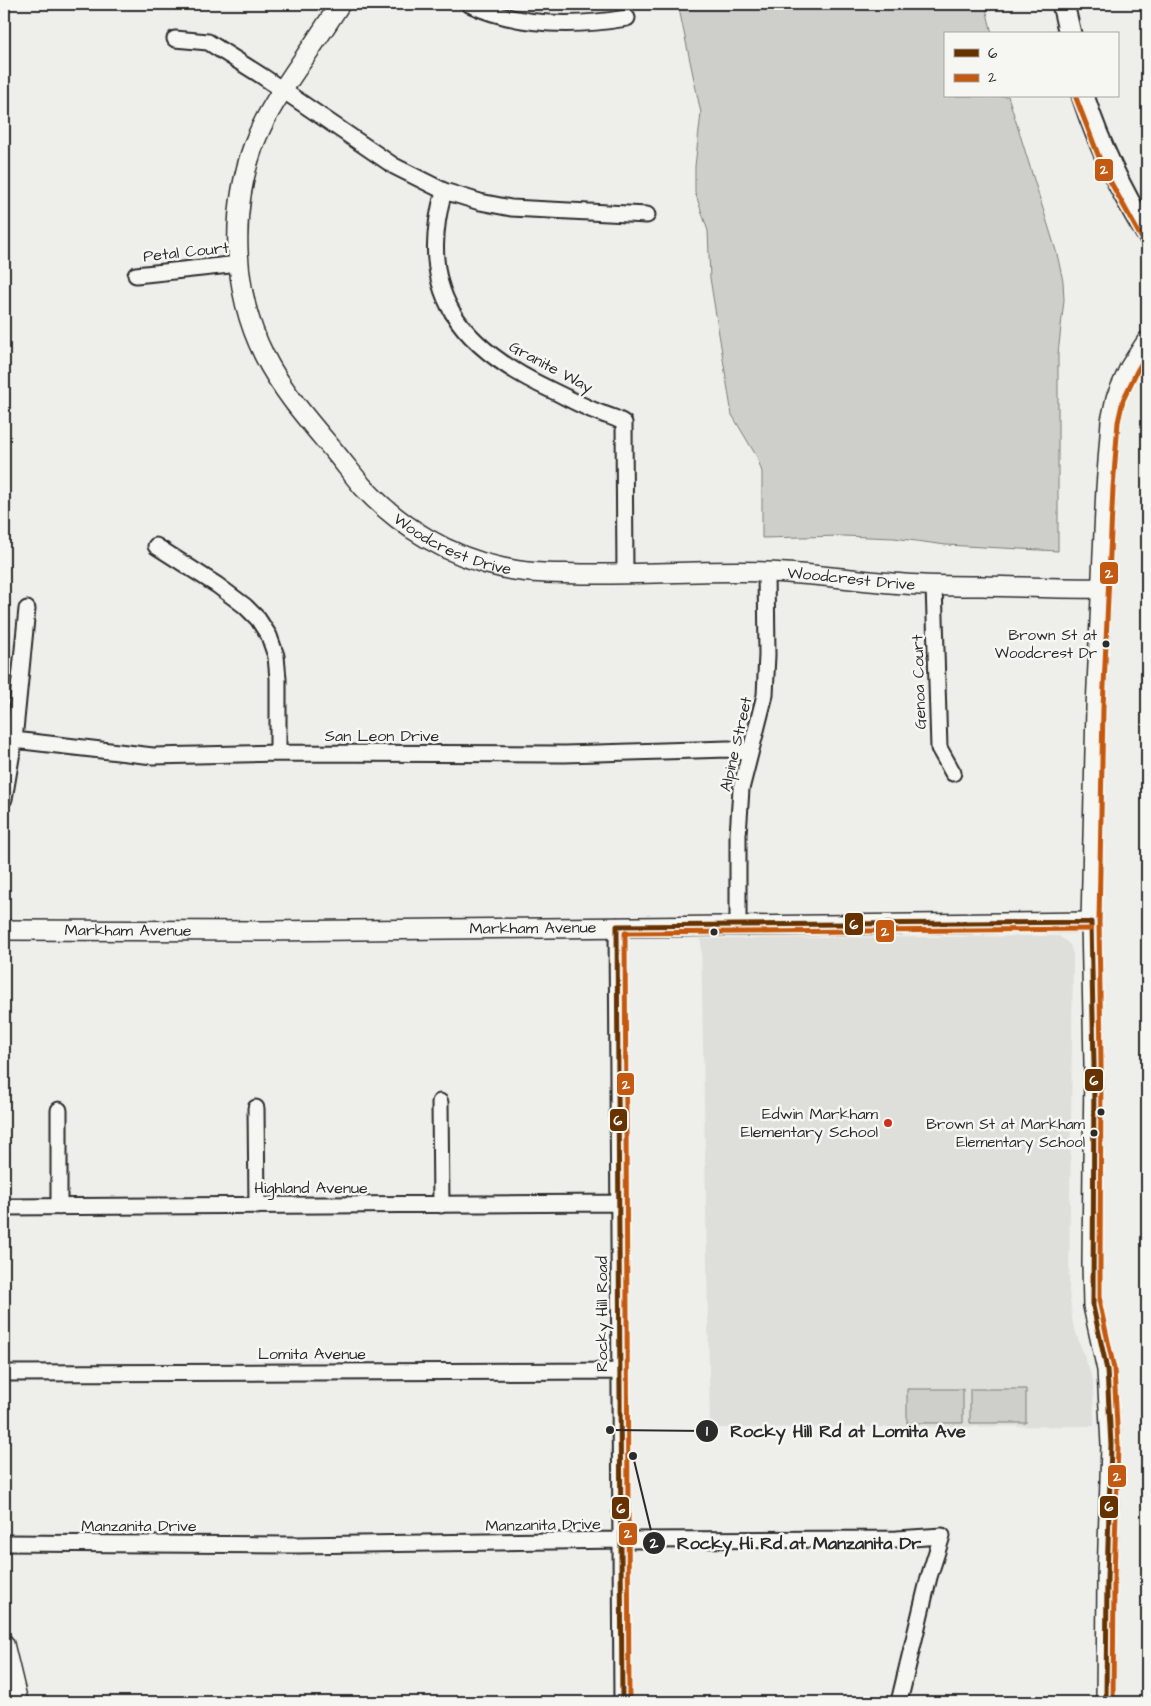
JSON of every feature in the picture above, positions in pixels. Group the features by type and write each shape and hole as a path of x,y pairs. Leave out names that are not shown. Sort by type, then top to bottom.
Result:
{"main road":[{"path":"1063,4 1070,32"},
{"path":"1084,98 1107,158 1127,200 1147,232"}],"street":[{"name":"Woodcrest Drive","path":"340,4 283,90 255,142 247,168 238,217 239,264 243,294 252,324 264,354 280,382 364,488 390,512 417,532 468,558 502,568 530,573 766,572 906,585 1101,588"},
{"path":"470,4 514,19 556,24 594,24 627,18"},
{"path":"175,39 208,42 283,90 394,166 444,191 480,202 511,208 647,215"},
{"name":"Granite Way","path":"444,191 438,213 435,237 436,265 440,285 453,314 476,343 510,367 547,388 603,414 618,418 624,423 625,574"},
{"name":"Petal Court","path":"136,275 239,264"},
{"path":"1106,1702 1111,1445 1107,1370 1093,1306 1094,1064 1091,922 1101,588 1111,420 1116,398 1126,374 1147,342"},
{"path":"156,546 217,585 245,606 258,619 269,636 276,656 278,679 278,753"},
{"name":"Alpine Street","path":"738,925 738,835 741,789 765,695 766,572"},
{"name":"Genoa Court","path":"934,585 939,748 953,773"},
{"path":"4,799 14,740 27,609"},
{"name":"San Leon Drive","path":"14,740 153,756 278,753 565,754 728,749 750,752"},
{"name":"Markham Avenue","path":"4,930 256,931 1091,922"},
{"name":"Rocky Hill Road","path":"617,926 622,1702"},
{"path":"440,1102 441,1205"},
{"path":"256,1108 257,1206"},
{"path":"59,1110 59,1206"},
{"name":"Highland Avenue","path":"4,1206 619,1203"},
{"name":"Lomita Avenue","path":"4,1373 620,1371"},
{"name":"Manzanita Drive","path":"4,1543 318,1545 622,1540 897,1540 942,1536 929,1577 899,1702"},
{"path":"4,1644 18,1702"}],"shaded area":[{"path":"678,4 985,4 992,32 944,32 944,98 1009,98 1057,254 1063,281 1064,300 1058,354 1058,551 946,545 894,538 843,536 762,538 762,472 757,457 732,415 710,278 708,231 695,192 695,166 701,113"},
{"name":"Edwin Markham Elementary School","path":"1059,936 1070,945 1073,955 1069,1291 1073,1325 1093,1380 1094,1426 710,1428 701,939"},
{"path":"907,1389 963,1389 963,1423 907,1423"},
{"path":"970,1389 1026,1389 1026,1423 970,1423"}],"transit line":[{"name":"2","path":"1076,98 1104,170 1141,237"},
{"name":"2","path":"1113,1702 1118,1445 1114,1369 1100,1305 1101,1064 1099,922 1103,708 1113,488 1118,422 1123,400 1147,354"},
{"name":"6","path":"1091,922 1094,1064 1093,1306 1107,1370 1111,1445 1106,1702"},
{"name":"6","path":"617,926 1091,922"},
{"name":"6","path":"617,926 622,1702"},
{"name":"2","path":"629,1702 625,933 1091,929"}],"place":[{"name":"Brown St at Woodcrest Dr","path":"1106,644"},
{"name":"Edwin Markham Elementary School","path":"888,1123"},
{"name":"Brown St at Markham Elementary School","path":"1094,1133"},
{"name":"Rocky Hill Rd at Lomita Ave","path":"610,1430"},
{"name":"Rocky Hi Rd at Manzanita Dr","path":"633,1456"}]}
